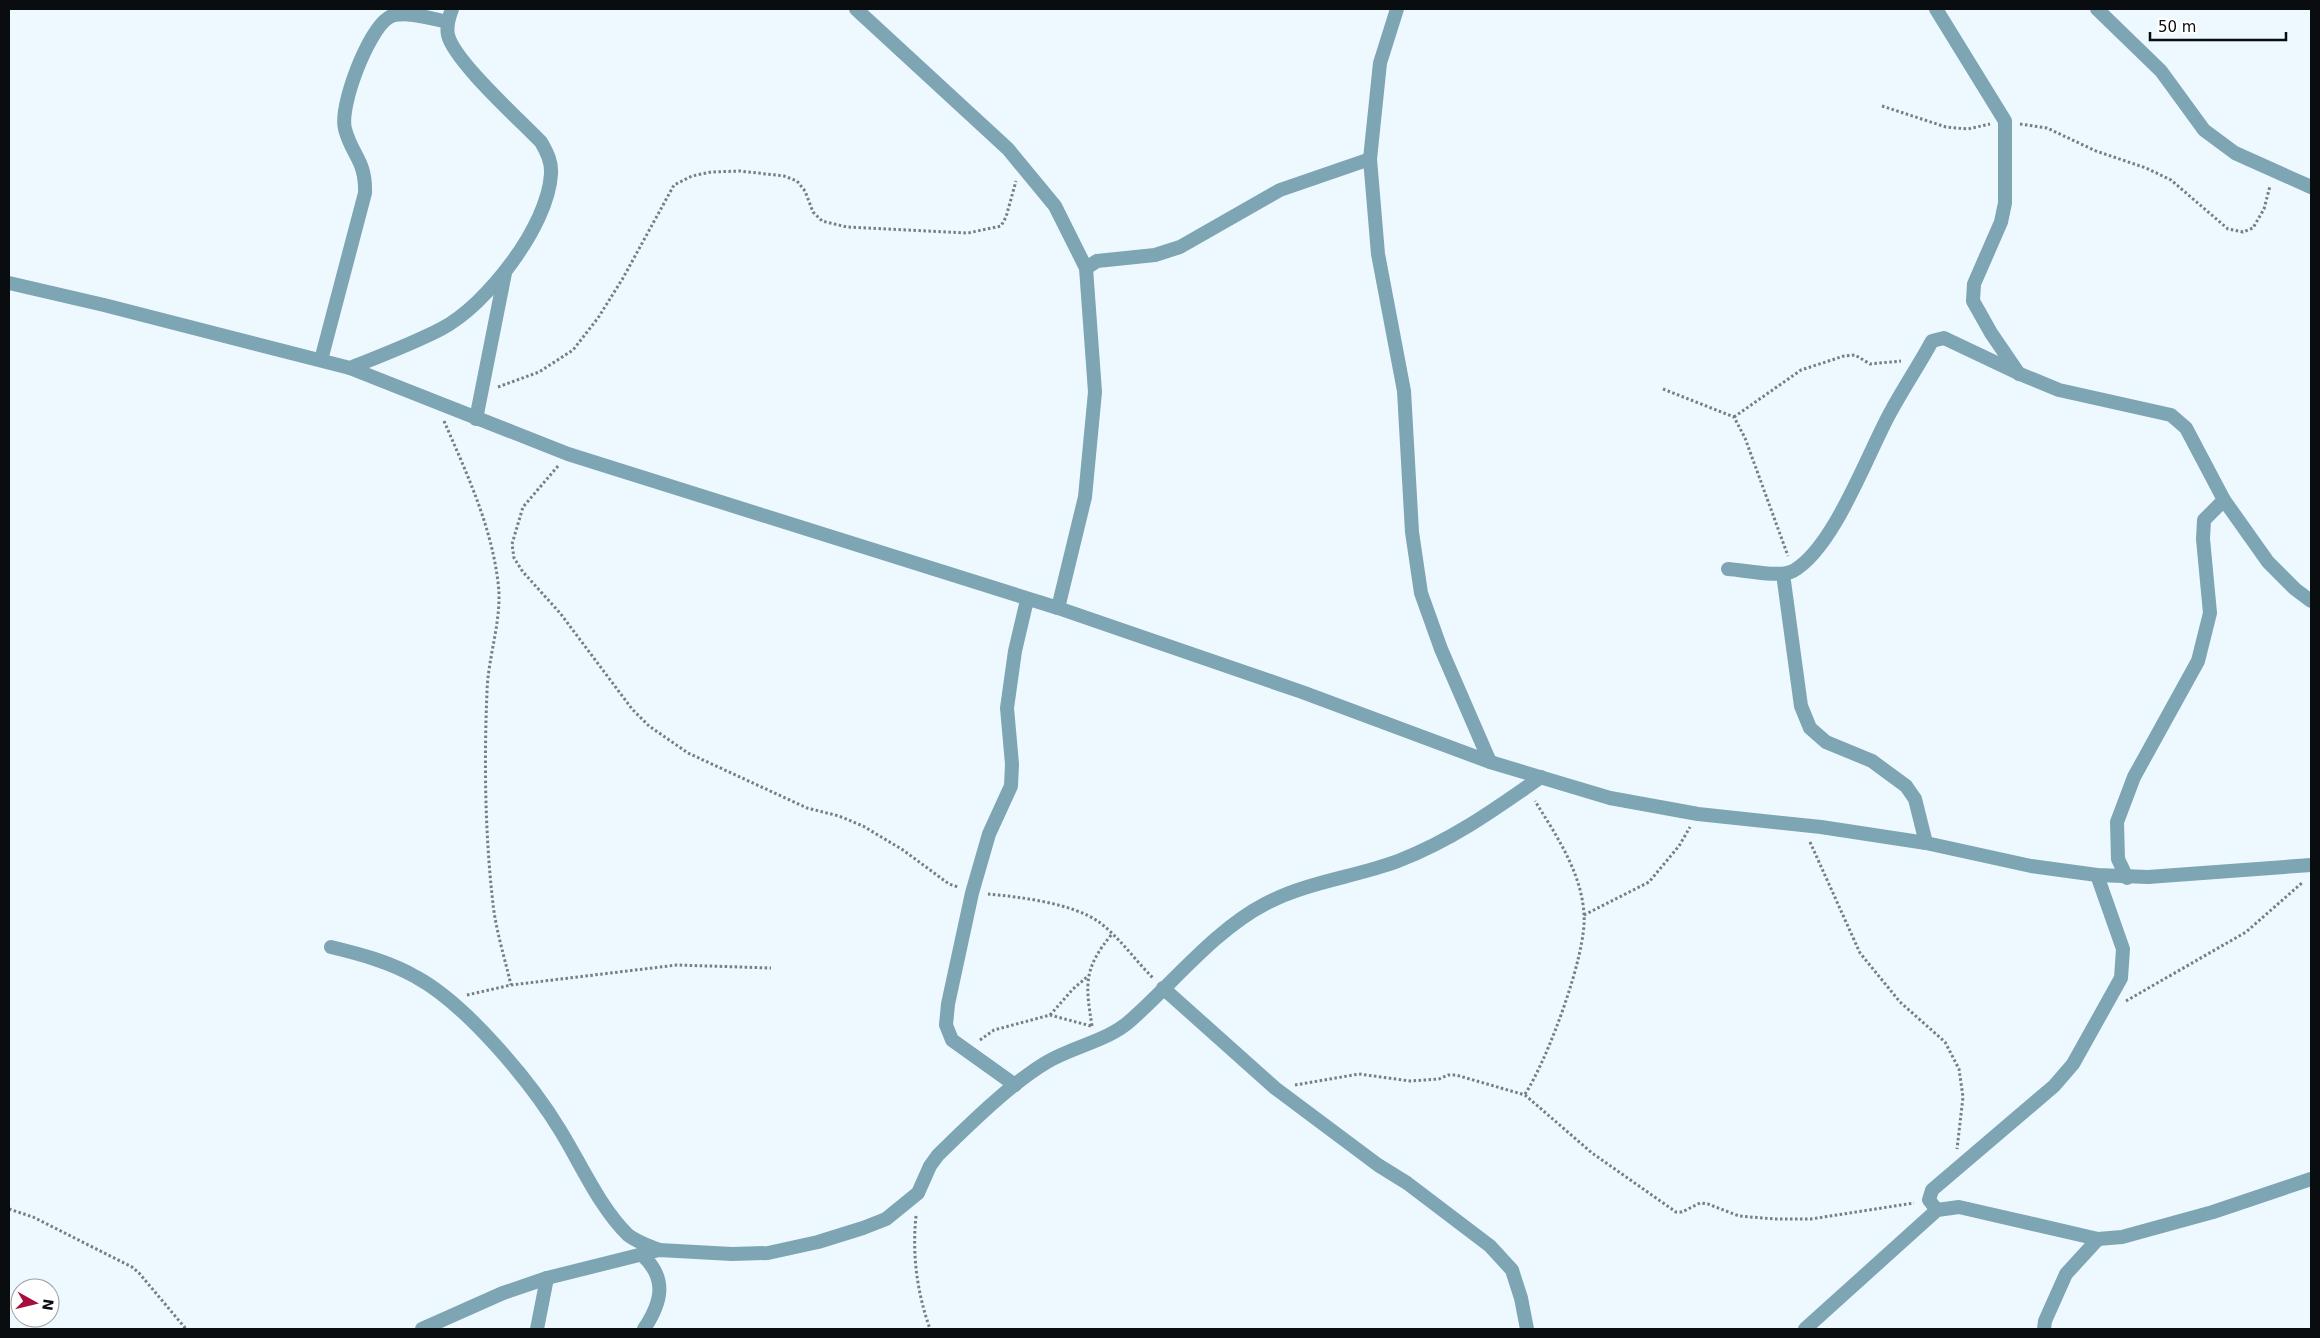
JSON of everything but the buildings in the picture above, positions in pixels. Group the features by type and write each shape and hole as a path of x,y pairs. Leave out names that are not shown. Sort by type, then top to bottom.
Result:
{"street":[{"path":"856,9 1008,149 1054,206 1086,268 1095,392 1085,497 1058,608"},
{"path":"1397,9 1380,62 1370,159 1378,254 1404,391 1412,532 1421,593 1442,649 1490,762"},
{"path":"1936,9 2005,121 2005,203 2001,222 1974,284 1974,301 1991,333 2020,374"},
{"path":"2096,9 2161,71 2204,130 2235,153 2311,187"},
{"path":"320,360 365,193 366,178 362,162 345,129 344,111 361,60 376,32 388,18 401,14 450,15 448,35 454,50 467,67 541,142 549,155 551,173 546,201 504,273 473,306 442,328 350,368"},
{"path":"1086,268 1098,261 1155,255 1180,247 1280,190 1370,159"},
{"path":"476,419 504,273"},
{"path":"9,283 104,305 350,368 568,454 670,484 702,497 1027,600 1058,608 1302,692 1490,762 1610,798 1698,814 1926,843 2031,866 2126,878 2311,865"},
{"path":"1728,569 1788,572 1818,550 1834,526 1890,412 1932,341 1944,338 2059,390 2171,415 2186,428 2224,500 2268,562 2295,589 2311,601"},
{"path":"2126,878 2118,858 2117,822 2134,777 2198,661 2210,613 2203,539 2204,520 2224,500"},
{"path":"1788,572 1801,706 1810,728 1826,742 1872,761 1906,786 1915,799 1926,843"},
{"path":"1016,1085 965,1052 952,1040 946,1024 948,1004 972,893 989,834 1011,786 1012,764 1007,708 1015,651 1027,600"},
{"path":"422,1329 503,1293 547,1278 641,1254 659,1250 732,1254 768,1253 818,1242 886,1219 918,1192 930,1166 938,1155 1016,1085 1048,1062 1094,1041 1130,1021 1163,988 1224,933 1263,905 1281,896 1396,862 1419,852 1489,814 1541,777"},
{"path":"1933,1205 1932,1190 1954,1169 2054,1086 2073,1064 2121,978 2123,949 2097,875"},
{"path":"331,947 382,962 416,976 450,999 491,1042 526,1084 560,1129 593,1189 628,1234 642,1243 659,1250"},
{"path":"1163,988 1275,1088 1378,1165 1422,1194 1490,1246 1512,1270 1521,1298 1527,1329"},
{"path":"1806,1329 1933,1205 1959,1207 2098,1239 2122,1237 2213,1212 2311,1179"},
{"path":"2044,1329 2045,1320 2066,1274 2098,1239"},
{"path":"641,1254 652,1265 660,1288 656,1309 644,1329"},
{"path":"537,1329 547,1278"}],"path":[{"path":"1882,106 1946,127 1968,129 2005,121 2047,128 2096,151 2146,168 2171,180 2228,229 2243,232 2253,228 2264,210 2274,171"},
{"path":"481,394 539,372 573,350 598,318 618,286 646,239 674,185 692,176 711,172 769,172 797,181 805,191 813,212 822,221 862,230 968,233 1001,226 1006,217 1020,164"},
{"path":"1734,417 1801,370 1844,356 1855,355 1870,364 1898,363 1927,350"},
{"path":"1663,389 1734,417 1745,438 1788,572"},
{"path":"436,402 481,508 494,550 499,585 498,616 487,690 487,835 493,906 511,985"},
{"path":"568,454 523,507 512,544 514,558 523,572 560,613 632,709 649,726 688,753 807,808 839,816 863,826 903,850 950,884 972,893 1018,896 1082,912 1099,922 1112,934 1163,988"},
{"path":"1525,1095 1538,1074 1564,1004 1577,960 1584,915 1571,864 1526,787"},
{"path":"1584,915 1649,882 1679,846 1698,814"},
{"path":"1803,826 1860,953 1900,1002 1945,1042 1959,1069 1963,1097 1954,1169"},
{"path":"2122,1003 2246,932 2303,881"},
{"path":"1094,1041 1087,977 1096,954 1112,934"},
{"path":"450,999 511,985 677,965 771,968"},
{"path":"1050,1015 1073,989 1087,977"},
{"path":"965,1052 994,1030 1050,1015 1092,1026"},
{"path":"1275,1088 1360,1074 1410,1080 1439,1079 1456,1074 1525,1095 1592,1153 1676,1212 1682,1212 1700,1203 1708,1204 1739,1216 1765,1219 1811,1219 1933,1205"},
{"path":"918,1192 915,1269 930,1329"},
{"path":"9,1209 33,1218 132,1267 140,1273 186,1329"}]}
